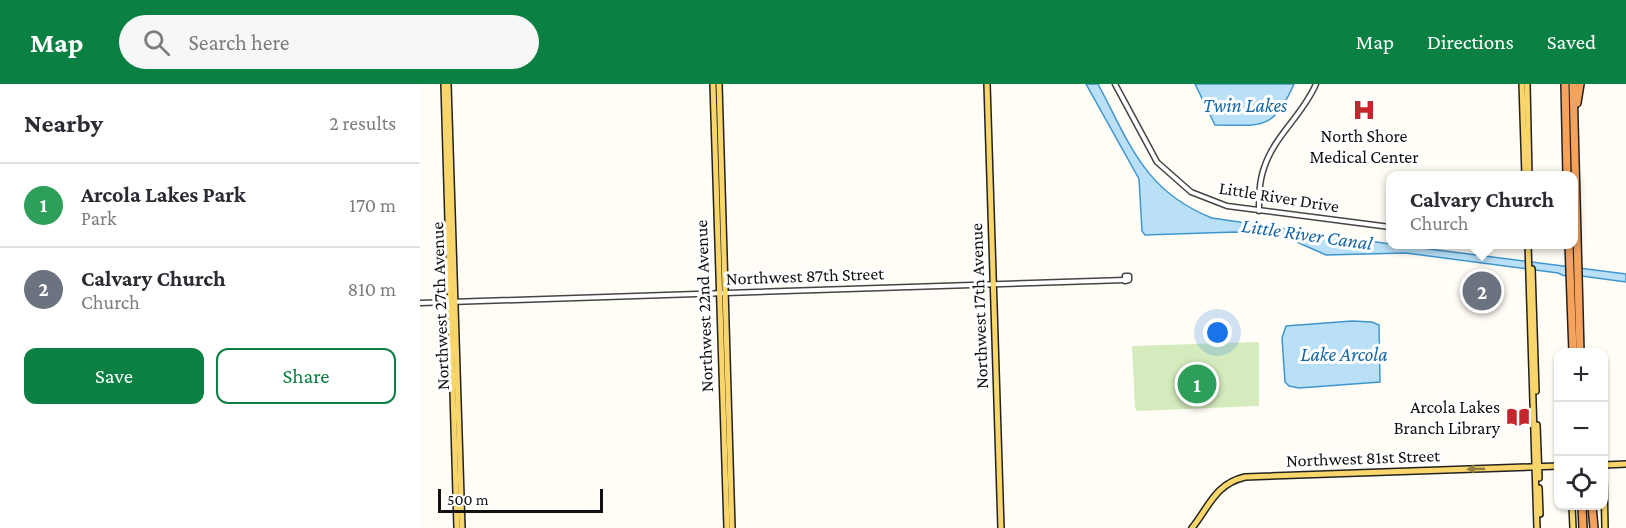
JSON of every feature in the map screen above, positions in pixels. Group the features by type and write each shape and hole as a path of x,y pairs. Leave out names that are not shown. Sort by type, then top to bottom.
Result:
{"highway":[{"path":"1571,84 1577,103 1577,171"},
{"path":"1569,171 1566,113 1571,84"},
{"path":"1569,171 1571,84"},
{"path":"1571,84 1573,171"},
{"path":"1572,249 1576,265"},
{"path":"1576,249 1579,348"},
{"path":"1576,249 1576,265"},
{"path":"1587,510 1588,526"}],"main road":[{"name":"Northwest 22nd Avenue","path":"713,84 732,528"},
{"name":"Northwest 22nd Avenue","path":"719,84 727,528"},
{"name":"Northwest 17th Avenue","path":"987,84 1002,528"},
{"path":"1524,84 1527,171"},
{"name":"Northwest 27th Avenue","path":"445,85 449,107 449,230 452,253"},
{"name":"Northwest 27th Avenue","path":"445,85 448,143"},
{"name":"Northwest 27th Avenue","path":"449,182 452,209 459,506"},
{"path":"1529,249 1538,528"},
{"name":"Northwest 27th Avenue","path":"458,460 459,506"},
{"path":"1608,465 1626,464"},
{"name":"Northwest 81st Street","path":"1192,528 1219,489 1245,477 1554,466"},
{"path":"459,506 461,527"},
{"path":"1572,510 1573,528"},
{"path":"1605,510 1605,528"}],"street":[{"name":"Little River Drive","path":"1115,84 1157,162 1176,181 1208,200 1259,211 1386,227"},
{"path":"1259,211 1260,183 1268,157 1304,107 1316,84"},
{"name":"Northwest 87th Street","path":"420,303 1125,278"}],"green space":[{"path":"1259,342 1259,406 1137,411 1135,408 1132,346"}],"water":[{"name":"Little River Canal","path":"1086,84 1098,84 1130,146 1154,180 1189,207 1212,218 1386,243 1386,249 1429,249 1626,274 1626,282 1567,274 1564,276 1558,273 1406,253 1326,255 1290,239 1236,232 1145,235 1142,231 1139,179"},
{"name":"Twin Lakes","path":"1195,84 1294,84 1279,111 1272,118 1255,125 1215,125"},
{"name":"Lake Arcola","path":"1352,321 1372,322 1379,325 1380,382 1299,388 1289,386 1285,382 1282,338 1286,326"}],"place":[{"name":"North Shore Medical Center","path":"1364,110"},
{"name":"Calvary Church","path":"1482,291"},
{"name":"Arcola Lakes Park","path":"1197,384"},
{"name":"Arcola Lakes Branch Library","path":"1518,417"}]}
